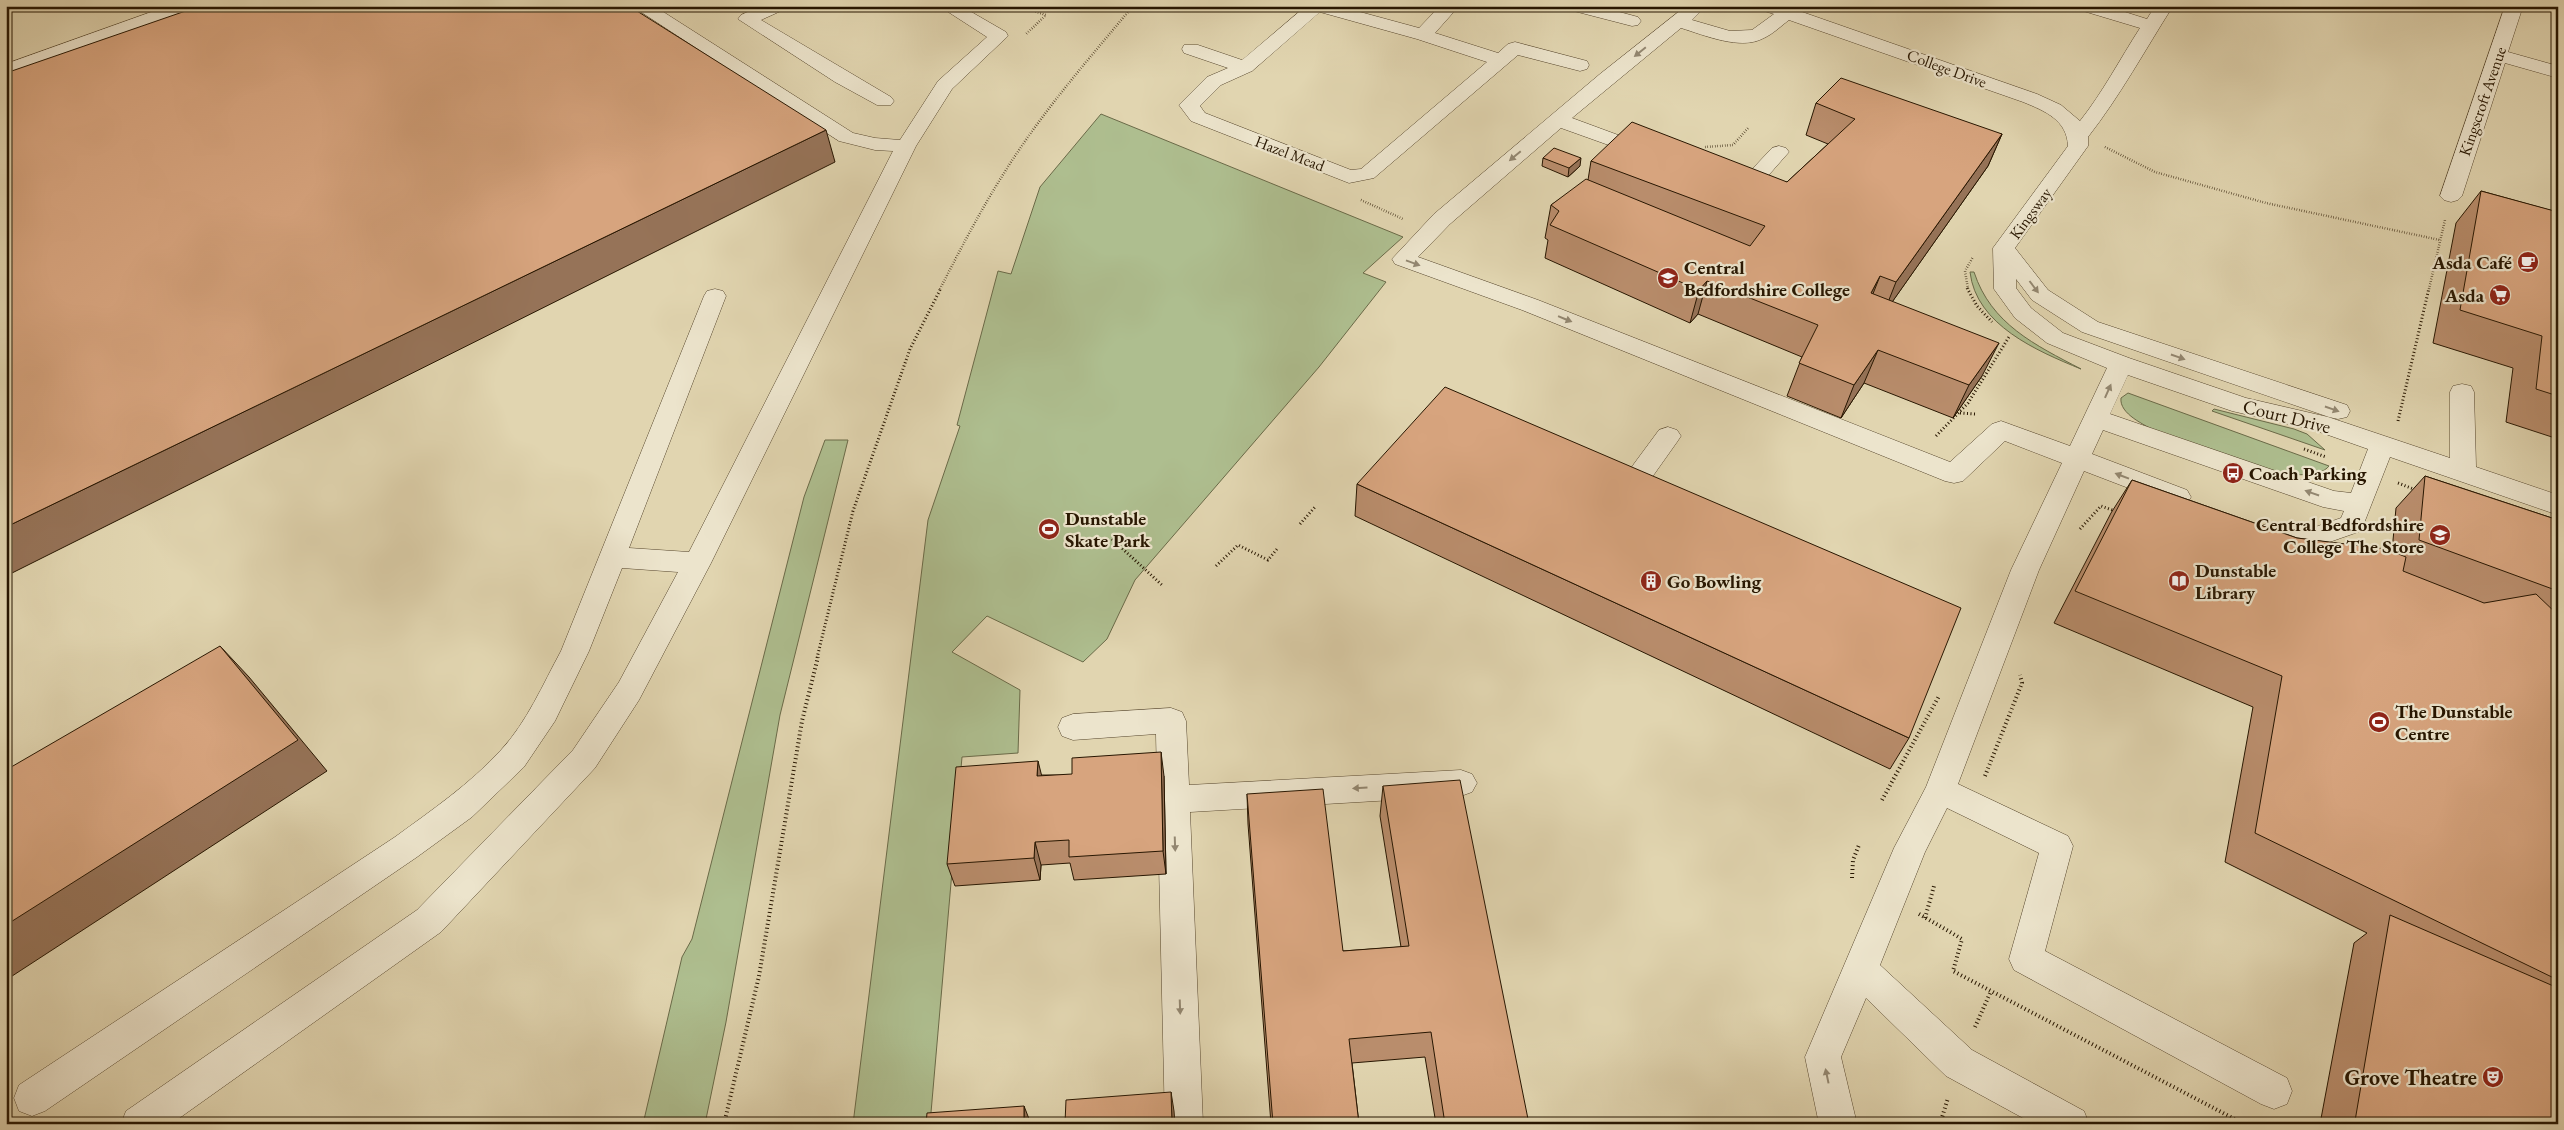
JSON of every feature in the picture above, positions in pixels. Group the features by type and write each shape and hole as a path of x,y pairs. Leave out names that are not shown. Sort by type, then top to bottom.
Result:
{"street":[{"path":"6,70 186,6"},
{"path":"641,6 846,137 875,144 906,146"},
{"path":"777,6 747,18 842,78 884,101"},
{"path":"139,1124 429,921 584,759 629,691 698,563 906,146 945,85 999,36 948,6"},
{"path":"1317,6 1423,35 1508,54 1580,65"},
{"name":"Hazel Mead","path":"1317,6 1245,67 1214,81 1189,105 1198,117 1349,176 1367,174 1508,54"},
{"path":"1423,35 1450,6"},
{"path":"1576,6 1632,21"},
{"name":"College Drive","path":"1767,6 1950,69 2043,104 2070,120 2079,135"},
{"path":"2086,6 2152,26"},
{"path":"2079,135 2108,98 2116,80 2164,6"},
{"name":"Kingscroft Avenue","path":"2451,196 2514,6"},
{"path":"1787,13 1757,35 1729,37 1686,15 1559,120 1430,231 1403,259 1530,305 1954,474 2001,430 2205,507"},
{"path":"1191,49 1245,67"},
{"path":"2497,55 2558,72"},
{"path":"2043,104 2108,98"},
{"path":"1559,120 1668,160"},
{"name":"Kingsway","path":"2023,313 2006,288 2004,248 2078,146 2079,135"},
{"path":"1711,176 1746,189 1779,152"},
{"path":"2004,248 2040,295 2090,328 2463,463 2558,485"},
{"path":"32,1098 406,847 461,807 513,758 544,712 575,651 715,296"},
{"name":"Court Drive","path":"2023,313 2055,338 2121,364 2241,405 2319,423 2382,445 2463,463 2558,505"},
{"path":"1838,1124 1823,1056 1861,970 1910,848 1940,790 2025,570 2121,364"},
{"path":"2462,392 2463,463"},
{"path":"2096,418 2332,500 2359,504"},
{"path":"1634,484 1668,436"},
{"path":"2251,524 2301,542 2352,524 2382,445"},
{"path":"613,557 698,563"},
{"path":"1073,727 1172,720 1184,1124"},
{"path":"1174,799 1461,783"},
{"path":"1940,790 2057,846 2026,959 2274,1091"},
{"path":"1861,970 1959,1063 2071,1124"}],"path":[{"path":"724,1124 758,976 802,721 854,511 910,349 965,239 1015,156 1072,78 1133,6"},
{"path":"1705,147 1733,145 1749,127"},
{"path":"2099,144 2155,172 2266,203 2440,240 2397,424"},
{"path":"1349,176 1344,193 1430,231"},
{"path":"1975,254 1965,271 1967,287 1982,313 1996,325"},
{"path":"2002,331 2016,341"},
{"path":"1911,457 1954,421 1990,371 2009,337"},
{"path":"2392,481 2419,491"},
{"path":"2077,532 2101,506 2120,512"},
{"path":"1300,524 1315,507"},
{"path":"1112,539 1163,586"},
{"path":"1216,566 1238,545 1268,560 1277,548"},
{"path":"1882,800 1941,692"},
{"path":"1852,878 1853,860 1859,845"},
{"path":"1911,910 1962,938 1953,971 2244,1124"}],"green space":[{"path":"1101,114 1403,237 1363,273 1386,282 1319,367 1135,580 1107,639 1083,662 987,616 952,652 1020,690 1018,753 962,757 930,1124 853,1124 928,520 960,426 957,425 998,271 1011,274 1040,187"},
{"path":"1970,272 1974,272 1991,306 2003,319 2031,341 2081,369 2028,344 2011,334 1996,321 1984,307 1975,291"},
{"path":"2128,393 2329,466 2325,470 2312,474 2296,475 2282,473 2246,463 2157,432 2128,414 2124,409 2121,404 2121,398"},
{"path":"2214,409 2294,429 2307,434 2325,450 2212,411"},
{"path":"825,440 848,440 780,715 726,1022 705,1124 643,1124 682,957 692,939 804,497"}],"building":[{"path":"200,6 629,6 826,130 6,527 6,73"},
{"path":"1841,78 2002,134 1896,282 1880,276 1871,293 1999,343 1969,385 1878,350 1854,385 1799,363 1818,325 1707,281 1699,290 1550,225 1559,211 1551,205 1586,179 1750,246 1765,226 1591,161 1632,122 1787,182 1855,119 1816,103"},
{"path":"1554,148 1581,158 1569,168 1543,158"},
{"path":"2481,191 2558,212 2558,396 2536,389 2542,336 2460,310"},
{"name":"Go Bowling","path":"1445,387 1961,608 1909,738 1357,484"},
{"path":"2425,476 2558,520 2558,591 2419,540"},
{"path":"2132,480 2297,538 2386,549 2406,557 2403,571 2484,603 2536,594 2558,615 2558,980 2255,833 2282,676 2075,591"},
{"path":"220,646 298,740 6,925 6,770"},
{"path":"1161,752 1163,851 1069,857 1069,840 1035,842 1034,858 947,864 956,767 1038,761 1037,776 1072,774 1072,758"},
{"path":"1460,780 1529,1124 1445,1124 1431,1032 1349,1039 1359,1124 1273,1124 1247,794 1323,789 1343,951 1409,946 1383,786"},
{"path":"2390,915 2558,988 2558,1124 2359,1124 2355,1121"},
{"path":"1171,1092 1172,1124 1055,1124 1065,1123 1066,1100"},
{"path":"1024,1106 1024,1124 926,1124 927,1113"}],"place":[{"name":"Asda Café","path":"2528,262"},
{"name":"Central Bedfordshire College","path":"1668,278"},
{"name":"Asda","path":"2500,295"},
{"name":"Coach Parking","path":"2233,473"},
{"name":"Dunstable Skate Park","path":"1049,529"},
{"name":"Central Bedfordshire College The Store","path":"2440,535"},
{"name":"Go Bowling","path":"1651,581"},
{"name":"Dunstable Library","path":"2179,581"},
{"name":"The Dunstable Centre","path":"2379,722"},
{"name":"Grove Theatre","path":"2493,1077"}]}
